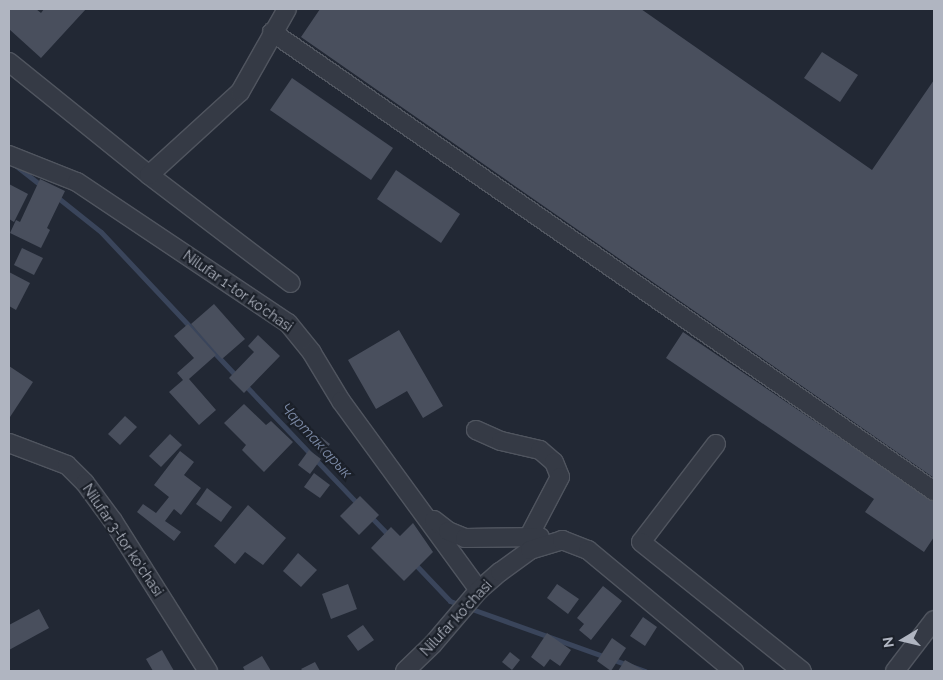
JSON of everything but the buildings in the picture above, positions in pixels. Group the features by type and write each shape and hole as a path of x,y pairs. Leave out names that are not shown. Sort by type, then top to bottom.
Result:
{"street":[{"path":"149,175 240,92 272,32 287,9"},
{"path":"272,32 934,491"},
{"path":"9,62 149,175 291,283"},
{"name":"Nilufar 1-tor ko'chasi","path":"9,155 77,182 288,323 415,503 480,590"},
{"path":"476,430 501,442 540,450 554,462 560,477 529,536"},
{"name":"Nilufar 3-tor ko'chasi","path":"9,443 67,465 85,483 113,521 208,671"},
{"path":"716,444 641,542 802,671"},
{"path":"415,503 445,529 465,538 529,536 562,540 588,550 734,671"},
{"name":"Nilufar ko'chasi","path":"406,671 433,644 480,590 530,550 562,540"},
{"path":"895,671 934,620"}],"waterway":[{"name":"Чартак арык","path":"15,165 42,186"},
{"name":"Чартак арык","path":"57,197 101,232 238,378"},
{"name":"Чартак арык","path":"244,384 359,505"},
{"name":"Чартак арык","path":"370,516 390,537"},
{"name":"Чартак арык","path":"414,563 450,601 461,605"},
{"name":"Чартак арык","path":"469,608 645,671"}]}
